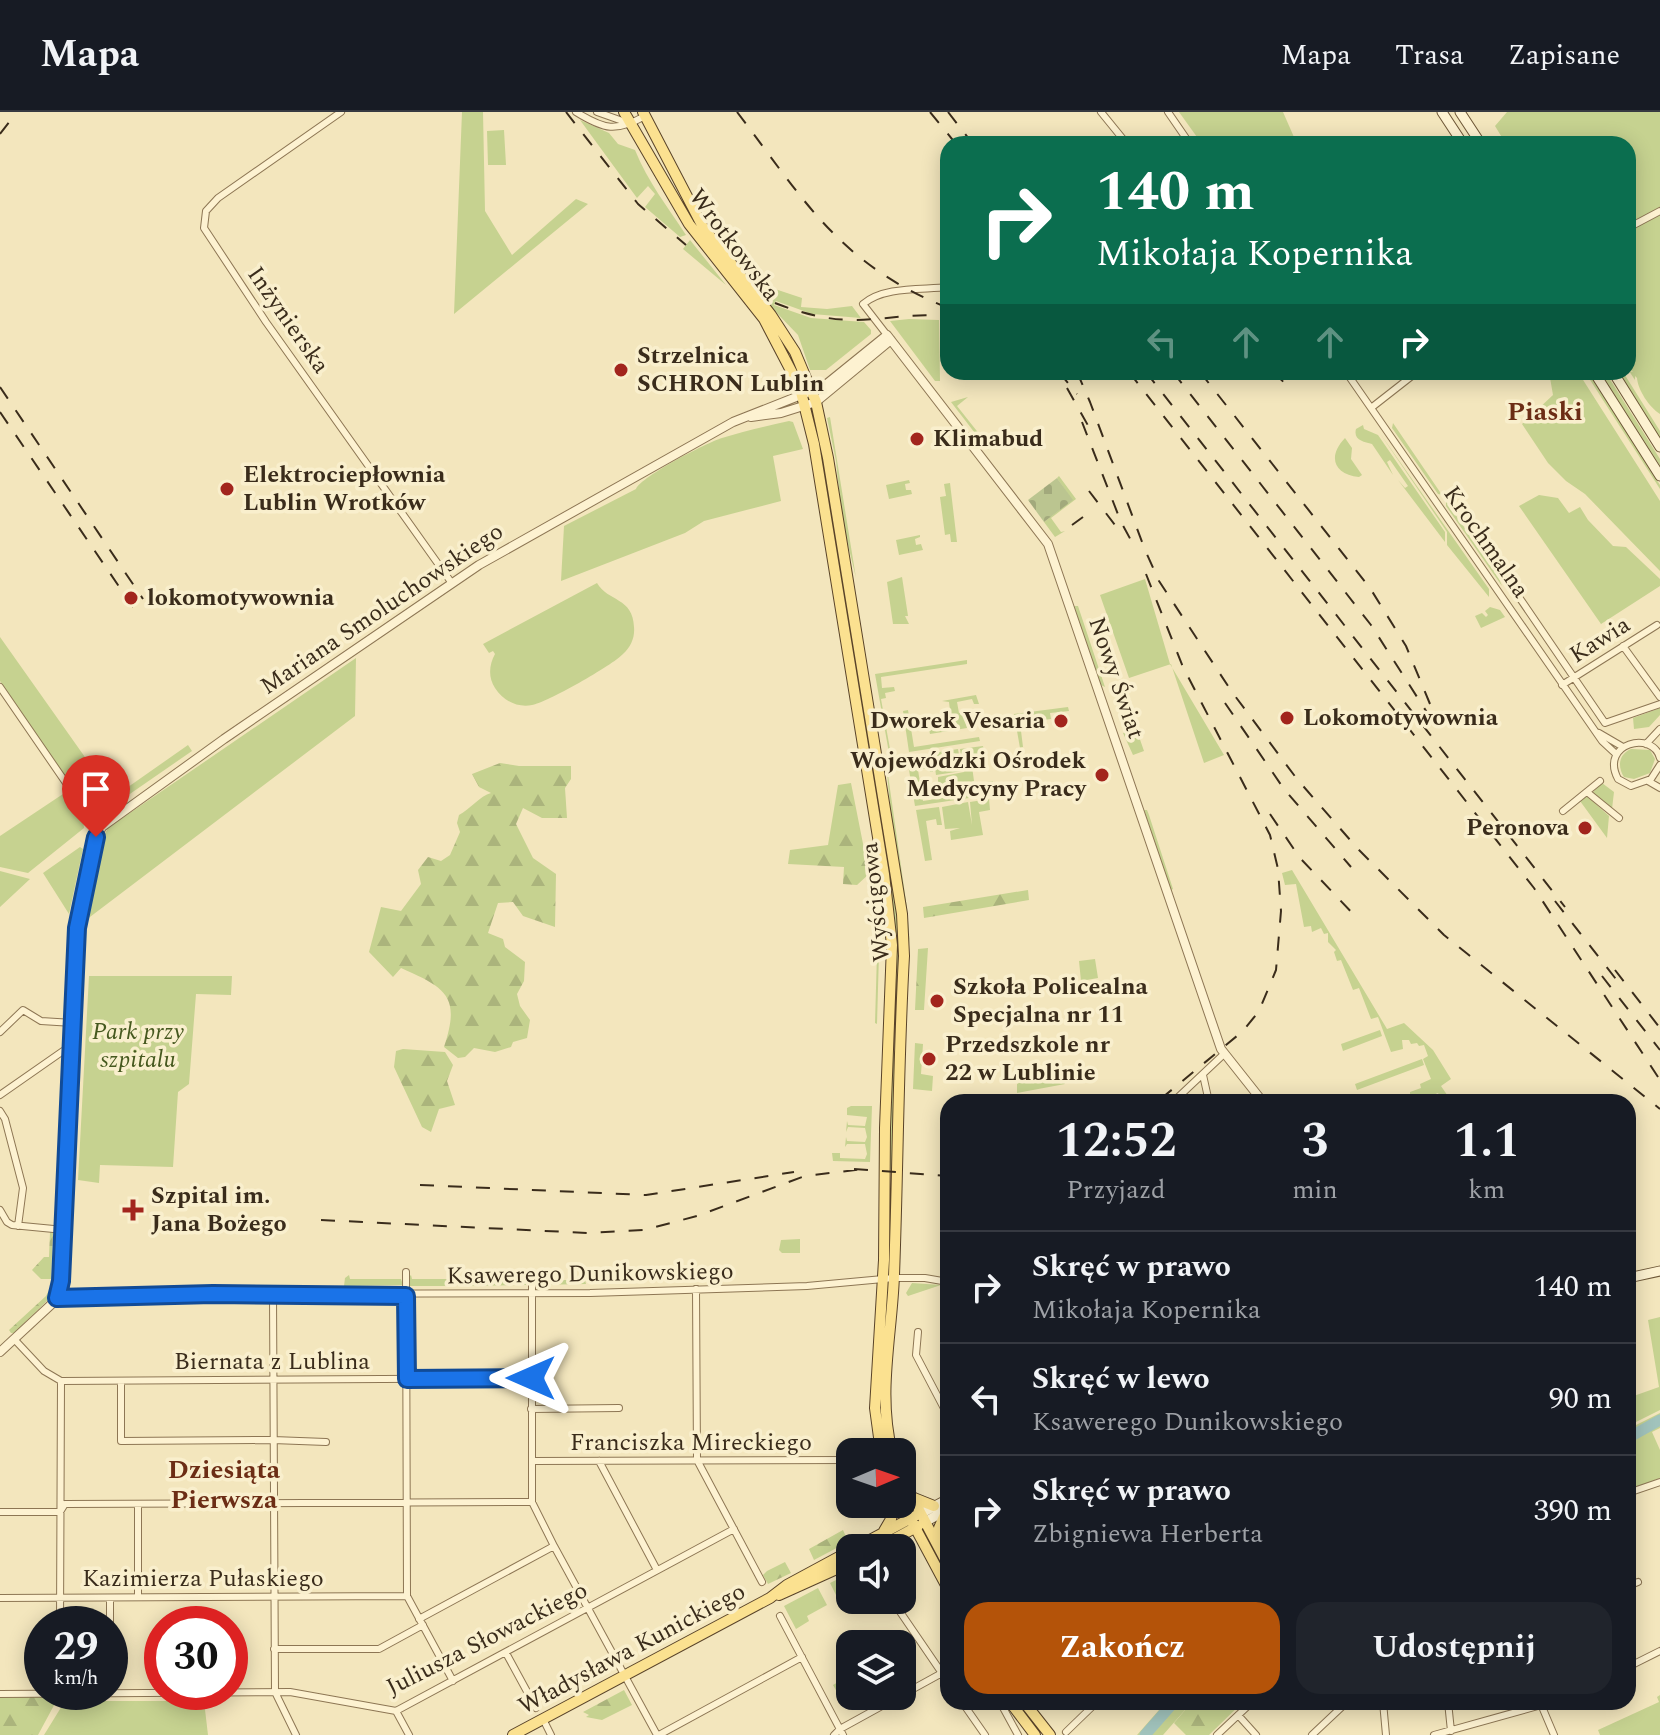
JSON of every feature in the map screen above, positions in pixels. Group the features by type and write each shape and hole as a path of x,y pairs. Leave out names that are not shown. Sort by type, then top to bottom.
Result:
{"main road":[{"name":"Wrotkowska","path":"624,112 689,224 764,319 809,399"},
{"path":"1442,112 1458,136"},
{"path":"1460,112 1476,136"},
{"name":"Wrotkowska","path":"644,114 703,227 781,328 795,352 809,399"},
{"path":"1599,380 1660,476"},
{"path":"1618,380 1660,447"},
{"name":"Wyścigowa","path":"809,399 890,917 892,967 885,1128 889,1278 885,1414 889,1438"},
{"path":"1636,1276 1660,1271"},
{"name":"Wyścigowa","path":"879,1438 875,1408 889,1278"},
{"path":"916,1502 934,1506"},
{"name":"Władysława Kunickiego","path":"902,1534 940,1503"},
{"name":"Władysława Kunickiego","path":"883,1534 940,1513"},
{"path":"916,1517 940,1553"},
{"path":"918,1521 921,1539 940,1574"},
{"path":"916,1539 921,1539"},
{"name":"Władysława Kunickiego","path":"513,1735 770,1598 836,1558"},
{"name":"Władysława Kunickiego","path":"770,1598 836,1570"},
{"path":"1019,1710 1043,1732"},
{"path":"1029,1710 1043,1732"}],"street":[{"name":"Inżynierska","path":"341,112 218,198 206,211 204,228 266,322 451,582"},
{"path":"576,112 620,128 644,114"},
{"path":"597,112 631,124"},
{"path":"1101,112 1120,136"},
{"path":"1168,112 1184,136"},
{"path":"1636,224 1660,211"},
{"name":"Nowy Świat","path":"940,288 883,294 863,304 1048,544 1214,1030 1224,1054 1256,1094"},
{"name":"Mariana Smoluchowskiego","path":"99,831 189,764 451,582 743,418 781,413 809,399 889,337"},
{"name":"Krochmalna","path":"1352,380 1562,685 1602,741 1616,754 1613,768 1620,781 1631,786 1648,781"},
{"path":"1371,408 1407,380"},
{"path":"1478,537 1605,723 1660,704"},
{"name":"Kawia","path":"1562,685 1657,625"},
{"path":"1623,646 1660,697"},
{"path":"0,687 99,831 92,850 77,928 61,1290 57,1298 0,1352"},
{"path":"1645,744 1660,729"},
{"name":"Krochmalna","path":"1597,732 1623,747"},
{"path":"1616,754 1633,743 1659,750"},
{"path":"1659,770 1648,781 1660,788"},
{"path":"1563,811 1600,781"},
{"path":"1587,792 1619,818"},
{"path":"0,1032 23,1010 41,1021 73,1023"},
{"path":"0,1095 63,1051 71,1051"},
{"path":"1182,1094 1224,1054"},
{"path":"1203,1075 1207,1094"},
{"path":"0,1111 5,1119 23,1188 18,1226"},
{"path":"0,1210 7,1222 18,1226 64,1230"},
{"path":"406,1272 407,1596 453,1681"},
{"path":"532,1274 532,1502 658,1735 802,1657"},
{"name":"Ksawerego Dunikowskiego","path":"57,1298 532,1294 807,1286 889,1278 940,1281"},
{"path":"696,1289 697,1460 762,1582"},
{"path":"273,1295 275,1692 296,1735"},
{"path":"918,1332 916,1355 940,1401"},
{"path":"14,1339 44,1371 61,1381 60,1606"},
{"name":"Biernata z Lublina","path":"61,1381 531,1378"},
{"path":"121,1381 121,1441 326,1442"},
{"path":"531,1409 619,1408"},
{"name":"Franciszka Mireckiego","path":"532,1461 836,1460"},
{"path":"599,1461 657,1570"},
{"path":"1636,1490 1660,1482"},
{"path":"60,1512 65,1504 532,1502"},
{"path":"138,1504 138,1597"},
{"path":"0,1512 60,1512"},
{"name":"Juliusza Słowackiego","path":"128,1693 275,1692 396,1711 734,1529"},
{"path":"274,1649 379,1649 554,1546"},
{"name":"Kazimierza Pułaskiego","path":"0,1598 407,1596"},
{"path":"110,1598 110,1606"},
{"path":"902,1614 940,1670"},
{"path":"780,1616 842,1732"},
{"path":"1636,1663 1660,1651"},
{"path":"506,1653 536,1708"},
{"path":"916,1688 940,1674"},
{"name":"Juliusza Słowackiego","path":"0,1694 24,1694"},
{"path":"834,1735 878,1710"},
{"path":"968,1710 985,1735"},
{"path":"1004,1710 1018,1735"},
{"path":"1043,1732 1066,1733 1089,1710"},
{"path":"1217,1735 1243,1710"},
{"path":"1312,1735 1339,1710"},
{"path":"1384,1710 1386,1735"},
{"path":"1449,1710 1451,1731"},
{"path":"1434,1735 1520,1710"},
{"path":"1543,1710 1554,1735"},
{"path":"396,1711 409,1735"},
{"path":"1238,1715 1256,1735"},
{"path":"543,1719 551,1735"}],"green space":[{"path":"462,112 483,112 485,211 512,255 576,199 588,204 454,314"},
{"path":"1179,112 1283,112 1294,136 1196,136"},
{"path":"1507,112 1660,112 1660,414 1645,398 1636,377 1636,136 1501,136 1495,126"},
{"path":"580,120 609,133 618,144 635,150 652,183 686,235 680,237 645,207 655,194 648,186 637,198"},
{"path":"504,130 506,165 488,165 487,131"},
{"path":"690,240 726,285 683,249"},
{"path":"744,273 769,287 802,298 801,307 827,309 852,306 861,318 812,314 776,301 774,305 811,318 864,322 871,334 826,370 810,370 798,335"},
{"path":"939,320 940,381 935,381 890,321"},
{"path":"1550,380 1583,380 1660,501 1660,571 1585,494 1548,463 1522,424 1553,395"},
{"path":"1590,380 1593,380 1660,489"},
{"path":"1605,380 1610,380 1660,459 1660,466"},
{"path":"1622,380 1628,380 1660,431 1660,440"},
{"path":"968,397 957,406 984,440 996,432 1000,440 988,450 951,402"},
{"path":"830,417 856,578 842,520 836,461 827,418"},
{"path":"793,422 803,449 773,456 781,501 704,521 685,533 561,581 564,526 636,489 662,468 703,446 730,435"},
{"path":"1393,423 1442,495 1438,494 1392,428"},
{"path":"1363,425 1364,429 1378,435 1445,532 1445,542 1398,480 1405,488 1408,486 1390,460 1387,462 1393,475 1372,444 1358,438 1356,429"},
{"path":"1379,432 1489,589 1489,597 1447,545 1447,532"},
{"path":"1345,438 1352,448 1351,459 1362,475 1359,477 1344,472 1336,464 1336,452"},
{"path":"1059,476 1076,499 1051,518 1061,532 1065,531 1055,537 1044,522 1072,500 1057,478"},
{"path":"1057,478 1073,500 1044,522 1028,500"},
{"path":"909,480 910,483 905,484 906,490 911,490 912,494 889,499 886,485"},
{"path":"950,483 957,542 951,542 950,534 945,535 940,497 946,496 944,484"},
{"path":"1539,495 1558,498 1569,513 1580,507 1613,546 1626,547 1660,579 1660,586 1601,624 1519,506"},
{"path":"1446,501 1498,576 1502,586 1446,506"},
{"path":"920,535 915,539 916,545 921,544 923,550 899,555 896,540"},
{"path":"902,577 908,616 905,616 909,624 893,624 887,582"},
{"path":"1145,579 1170,664 1129,678 1100,595"},
{"path":"597,583 607,594 625,605 633,617 634,634 626,651 594,674 540,703 521,705 502,697 490,675 495,654 493,651 489,653 483,644"},
{"path":"1074,606 1078,606 1105,687 1101,685"},
{"path":"1490,607 1500,610 1505,617 1481,628 1475,616 1482,613 1486,617 1485,611"},
{"path":"0,637 87,760 67,782 0,681"},
{"path":"356,658 355,716 82,923 97,848 108,828"},
{"path":"967,660 967,664 881,677 882,688 894,687 895,691 885,693 886,698 881,699 890,749 894,748 889,753 875,674"},
{"path":"1172,668 1224,755 1204,763"},
{"path":"976,695 979,704 974,704 972,699 957,702 959,713 964,712 967,728 930,734 928,725 951,719 949,702 942,701"},
{"path":"1068,707 1069,711 1050,713 1051,719 1020,723 1023,747 1020,748 1014,714"},
{"path":"1660,708 1660,715 1649,727 1634,729 1633,718"},
{"path":"908,710 914,747 979,737 980,741 909,752 903,711"},
{"path":"1136,728 1144,751 1133,755 1123,733"},
{"path":"188,745 192,751 93,817 89,811"},
{"path":"983,746 985,756 971,759 974,781 938,786 938,777 964,772 960,749"},
{"path":"958,749 962,771 936,775 933,753"},
{"path":"1631,749 1650,750 1655,759 1650,773 1634,779 1624,777 1620,761"},
{"path":"930,754 933,772 929,768 918,770 923,801 987,791 986,782 993,781 994,792 915,806 907,758"},
{"path":"886,761 907,908 910,945 891,818"},
{"path":"500,763 571,766 571,779 565,788 567,818 542,818 523,808 516,824 533,858 556,874 555,927 523,916 513,902 498,903 488,933 503,939 505,947 525,962 524,981 517,994 520,1006 530,1020 527,1038 495,1052 474,1048 465,1057 458,1058 444,1047 451,1016 446,996 439,988 401,968 393,977 369,952 381,907 401,911 421,884 418,870 428,857 441,861 450,855 460,832 457,823 459,815 491,793 479,787 472,774"},
{"path":"871,769 898,908 900,964 895,1020 893,912"},
{"path":"851,783 869,874 857,885 843,884 844,867 788,864 790,850 828,845 838,785"},
{"path":"1602,783 1614,792 1612,809 1592,793"},
{"path":"66,792 83,818 84,828 28,873 0,867 0,836"},
{"path":"1585,797 1609,816 1607,838 1580,801"},
{"path":"989,799 990,810 979,812 983,835 951,840 950,831 960,828 945,829 942,807 968,802 972,825 970,802"},
{"path":"939,807 942,825 937,825 936,819 926,821 932,860 925,861 916,810"},
{"path":"1144,810 1149,815 1171,890"},
{"path":"85,845 90,851 73,919 70,918"},
{"path":"80,847 83,849 69,914 43,873"},
{"path":"1292,870 1387,1029 1404,1023 1433,1050 1451,1079 1441,1086 1446,1094 1410,1094 1431,1079 1423,1059 1428,1056 1424,1045 1402,1040 1403,1049 1391,1052 1378,1017 1371,1019 1359,988 1353,990 1341,960 1337,961 1336,950 1328,942 1328,933 1324,934 1321,928 1312,932 1311,926 1304,927 1296,884 1285,885 1282,873"},
{"path":"0,871 30,879 0,907"},
{"path":"1028,890 1029,900 924,918 923,907"},
{"path":"880,918 877,1024 875,1023"},
{"path":"928,948 924,1010 915,1010 918,949"},
{"path":"1095,959 1098,978 1081,981 1079,961"},
{"name":"Park przy szpitalu","path":"89,976 232,976 231,995 196,994 189,1084 178,1092 173,1167 100,1165 99,1183 78,1180"},
{"path":"1380,1030 1382,1036 1343,1051 1341,1044"},
{"path":"915,1043 923,1044 921,1074 933,1076 932,1091 913,1089"},
{"path":"396,1051 445,1052 453,1065 447,1081 455,1105 439,1109 431,1132 422,1127 394,1067"},
{"path":"892,1051 895,1051 893,1170 888,1169"},
{"path":"1422,1059 1424,1065 1357,1090 1355,1084"},
{"path":"1053,1066 1065,1084 1017,1093 1017,1084"},
{"path":"872,1106 870,1162 833,1161 832,1153 840,1153 840,1158 865,1159 867,1154 865,1144 847,1144 845,1147 846,1137 847,1141 865,1142 867,1137 865,1128 848,1127 846,1132 847,1121 848,1125 865,1126 867,1117 847,1115 847,1108"},
{"path":"50,1232 53,1233 51,1279 41,1279 32,1270 44,1257 49,1257"},
{"path":"800,1239 800,1253 782,1253 779,1250 781,1240"},
{"path":"349,1275 350,1279 401,1279 403,1285 344,1286 345,1278"},
{"path":"411,1275 412,1279 459,1279 462,1286 409,1286"},
{"path":"527,1279 526,1285 465,1286 466,1280"},
{"path":"534,1280 585,1280 586,1284 534,1285"},
{"path":"53,1282 57,1282 54,1294 11,1333 9,1330 46,1296"},
{"path":"912,1283 940,1285 908,1296 906,1293"},
{"path":"1660,1317 1660,1410 1636,1422 1636,1395 1659,1387 1648,1320"},
{"path":"1660,1413 1660,1428 1652,1432 1660,1450 1660,1478 1636,1487 1636,1425"},
{"path":"843,1530 845,1534 836,1534 836,1548 814,1560 809,1549"},
{"path":"785,1562 791,1573 768,1584 763,1575"},
{"path":"836,1580 836,1595 830,1583"},
{"path":"818,1588 827,1605 807,1616 809,1621 796,1629 784,1606"},
{"path":"624,1690 632,1705 602,1720 586,1717 589,1715 583,1712"},
{"path":"1660,1695 1660,1735 1600,1735 1598,1730 1659,1702 1657,1697"},
{"path":"0,1697 24,1697 24,1710 51,1710 38,1735 0,1735"},
{"path":"128,1701 144,1701 144,1710 205,1710 208,1735 44,1735 59,1710 128,1710"},
{"path":"1159,1710 1185,1710 1163,1735 1137,1735"},
{"path":"1185,1710 1235,1710 1209,1735 1186,1735 1174,1723"}],"waterway":[{"path":"1636,1434 1660,1420"},
{"path":"1145,1735 1167,1710"}],"railway":[{"path":"0,134 17,112"},
{"path":"566,112 638,204 686,245"},
{"path":"737,112 805,202 851,250 910,291 940,304"},
{"path":"930,112 950,136"},
{"path":"948,112 967,136"},
{"path":"775,303 844,320 940,316"},
{"path":"1066,380 1077,394"},
{"path":"1080,380 1159,581 1232,692 1297,779 1358,849 1444,935 1660,1109"},
{"path":"1135,380 1534,888 1660,1080"},
{"path":"1152,380 1565,907"},
{"path":"1179,380 1371,625 1435,725"},
{"path":"1206,380 1370,588 1406,646 1430,704"},
{"path":"1281,380 1292,390"},
{"path":"0,387 143,599"},
{"path":"1067,388 1090,429"},
{"path":"0,412 133,607"},
{"path":"1082,422 1121,522 1133,544"},
{"path":"1089,491 1118,529"},
{"path":"1072,525 1083,517"},
{"path":"1146,574 1183,667 1270,835 1278,869 1281,911 1276,970 1259,1011 1243,1031 1167,1094"},
{"path":"1225,703 1284,789 1351,867"},
{"path":"1270,814 1300,858 1358,919"},
{"path":"1555,901 1619,983"},
{"path":"1615,970 1660,1028"},
{"path":"1602,976 1660,1050"},
{"path":"854,1169 940,1175"},
{"path":"321,1220 588,1233 644,1230 697,1216 805,1176 864,1169"},
{"path":"420,1185 646,1195 794,1172"}],"place":[{"name":"Strzelnica SCHRON Lublin","path":"621,370"},
{"name":"Klimabud","path":"917,439"},
{"name":"Elektrociepłownia Lublin Wrotków","path":"227,489"},
{"name":"lokomotywownia","path":"131,598"},
{"name":"Lokomotywownia","path":"1287,718"},
{"name":"Dworek Vesaria","path":"1061,721"},
{"name":"Wojewódzki Ośrodek Medycyny Pracy","path":"1102,775"},
{"name":"Peronova","path":"1585,828"},
{"name":"Szkoła Policealna Specjalna nr 11","path":"937,1001"},
{"name":"Przedszkole nr 22 w Lublinie","path":"929,1059"},
{"name":"Szpital im. Jana Bożego","path":"133,1210"}],"district":[{"name":"Piaski","path":"1545,412"},
{"name":"Dziesiąta Pierwsza","path":"224,1485"}],"route":[{"path":"96,837 77,928 61,1281 57,1298 213,1294 406,1296 407,1379 531,1378"}]}
